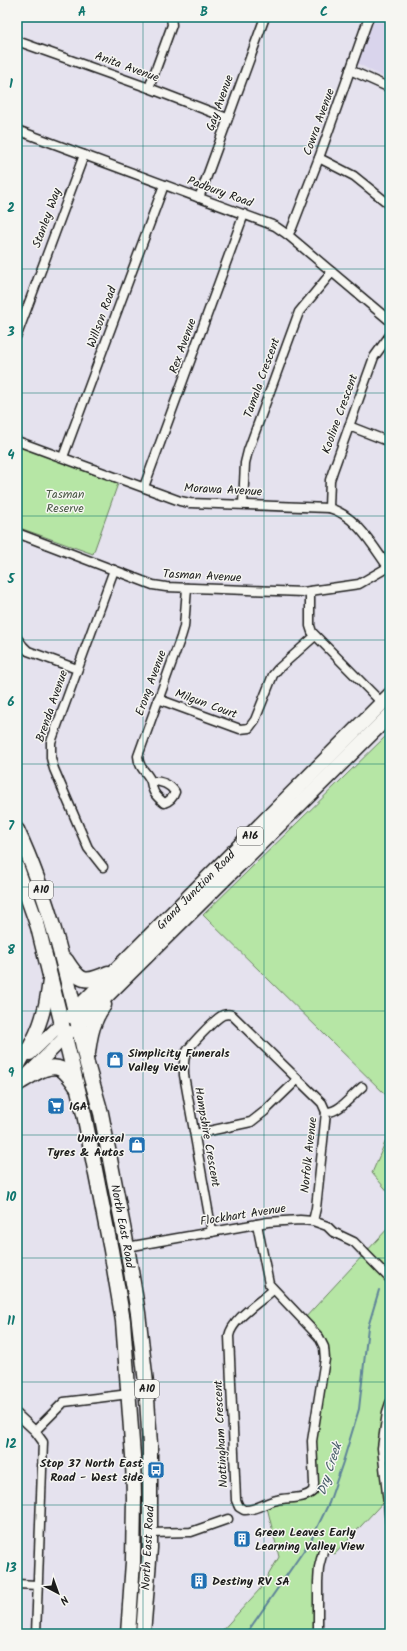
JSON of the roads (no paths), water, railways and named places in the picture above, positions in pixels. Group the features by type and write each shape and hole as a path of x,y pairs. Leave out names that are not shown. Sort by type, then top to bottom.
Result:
{"highway":[{"name":"Grand Junction Road","path":"62,1023 76,1017 120,974 202,893 387,703"},
{"name":"Grand Junction Road","path":"202,893 390,715"},
{"name":"North East Road","path":"17,830 40,886 60,952 87,1064 101,1113 138,1313 146,1383 150,1445 150,1533 143,1634"},
{"name":"North East Road","path":"17,868 38,927 78,1087 92,1148 124,1321 134,1456 133,1548 128,1634"},
{"path":"60,952 74,973 81,979 90,980 120,974"},
{"path":"87,1064 89,1042 93,1026 98,1013 120,974"},
{"path":"17,1085 46,1068 52,1067 64,1071 78,1087"},
{"path":"108,1235 121,1245 127,1247 118,1258 115,1269"},
{"path":"133,1548 140,1538 150,1533 141,1526 134,1517"}],"main road":[{"path":"18,1066 34,1040 43,1018 50,975"},
{"name":"Grand Junction Road","path":"17,1085 65,1037 76,1017"},
{"name":"Grand Junction Road","path":"18,1066 62,1023"}],"street":[{"path":"149,88 172,25 171,17"},
{"name":"Gay Avenue","path":"199,198 265,17"},
{"name":"Cowra Avenue","path":"288,235 319,158 369,17"},
{"name":"Anita Avenue","path":"17,41 149,88 227,118"},
{"path":"350,70 390,88"},
{"name":"Padbury Road","path":"17,130 275,226 288,235 390,321"},
{"name":"Stanley Way","path":"17,335 84,155"},
{"path":"319,158 354,176 390,205"},
{"name":"Willson Road","path":"63,457 164,185"},
{"name":"Rex Avenue","path":"144,486 244,214"},
{"name":"Tamala Crescent","path":"243,504 248,451 299,312 332,272"},
{"name":"Kooline Crescent","path":"329,508 330,480 349,426 374,357 390,335"},
{"path":"349,426 390,442"},
{"name":"Morawa Avenue","path":"17,441 190,503 329,508 340,512 362,531 389,567"},
{"name":"Tasman Avenue","path":"17,533 153,584 187,588 310,591 359,584 389,567"},
{"name":"Brenda Avenue","path":"103,867 88,848 51,758 51,742 114,570"},
{"name":"Erong Avenue","path":"150,781 141,768 138,756 184,627 187,588"},
{"path":"310,591 310,626 315,636 387,703"},
{"name":"Milgun Court","path":"158,699 240,729 249,728 255,720 273,675 315,636"},
{"path":"17,638 28,651 77,670"},
{"name":"Hampshire Crescent","path":"212,1232 185,1080 184,1058 186,1052 193,1043 222,1016 228,1014 237,1018 322,1104 326,1112"},
{"path":"195,1134 251,1122 297,1080"},
{"name":"Norfolk Avenue","path":"313,1221 316,1208 326,1112 332,1112 338,1108 362,1087"},
{"name":"Flockhart Avenue","path":"127,1247 257,1224 290,1220 313,1221 327,1226 333,1232 351,1240 390,1279"},
{"path":"257,1224 267,1281 273,1290"},
{"name":"Nottingham Crescent","path":"273,1290 314,1331 321,1340 325,1351 312,1441 314,1481 312,1491 305,1496 277,1500 248,1511 241,1509 237,1504 230,1333 236,1322 273,1290"},
{"path":"35,1431 64,1402 129,1394"},
{"path":"390,1403 382,1448 390,1522"},
{"path":"17,1414 35,1431 43,1442 36,1634"},
{"path":"150,1533 190,1532 228,1519"},
{"path":"318,1634 319,1567 324,1547"},
{"path":"17,1584 38,1585"}],"waterway":[{"name":"Dry Creek","path":"246,1634 311,1540 329,1503 359,1409 368,1327 379,1290"}],"place":[{"name":"Simplicity Funerals Valley View","path":"115,1060"},
{"name":"IGA","path":"56,1106"},
{"name":"Universal Tyres & Autos","path":"137,1145"},
{"name":"Stop 37 North East Road - West side","path":"156,1470"},
{"name":"Green Leaves Early Learning Valley View","path":"242,1539"},
{"name":"Destiny RV SA","path":"199,1581"}],"park label":[{"name":"Tasman Reserve","path":"65,501"}]}
